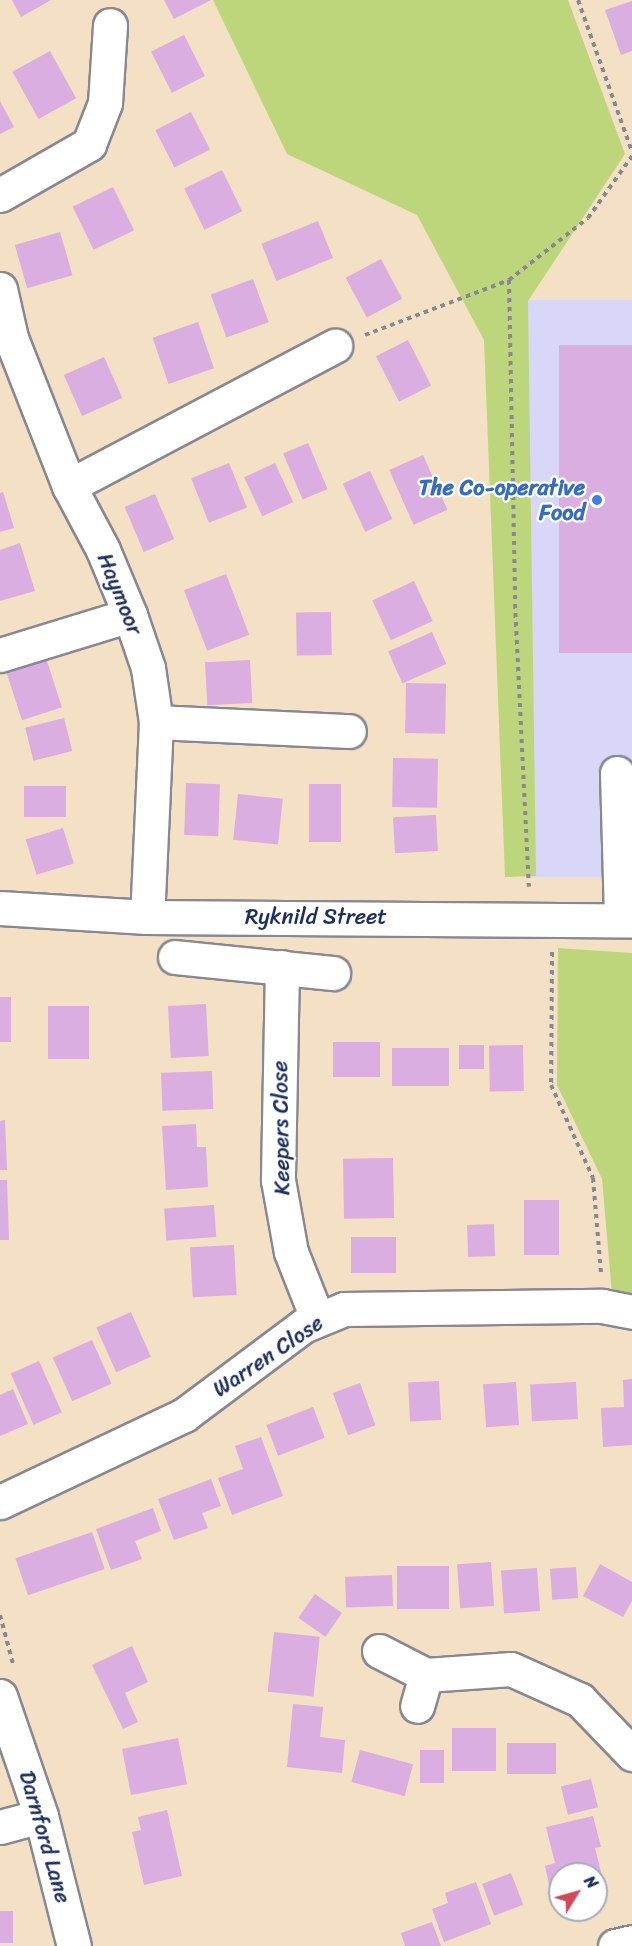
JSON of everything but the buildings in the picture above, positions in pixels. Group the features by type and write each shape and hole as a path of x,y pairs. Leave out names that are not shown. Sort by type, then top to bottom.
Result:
{"street":[{"path":"0,195 88,144 105,102 110,25"},
{"name":"Haymoor","path":"0,289 11,338 69,486 103,550 130,615 148,668 156,722 147,917"},
{"path":"69,486 335,346"},
{"path":"0,655 130,615"},
{"path":"156,722 349,730"},
{"path":"617,773 626,920"},
{"name":"Ryknild Street","path":"0,908 147,917 626,920"},
{"path":"175,957 333,973"},
{"name":"Keepers Close","path":"282,967 278,1180 291,1252 317,1318"},
{"name":"Warren Close","path":"0,1502 184,1415 303,1326 317,1318 344,1309 617,1309"},
{"path":"379,1651 421,1691 511,1669 580,1700 632,1754"},
{"name":"Darnford Lane","path":"0,1696 41,1816 74,1946"},
{"path":"0,1827 41,1816"},
{"path":"615,1946 632,1942"}],"path":[{"path":"335,346 509,280 588,218 632,154 578,0"},
{"path":"509,280 515,604 541,918 551,1085 593,1178 617,1309"}],"shaded area":[{"path":"528,300 632,300 632,877 528,877"}],"green space":[{"path":"213,0 568,0 625,154 528,301 536,876 505,877 484,340 417,215 287,154"},
{"path":"558,948 632,953 632,1297 612,1294 602,1179 557,1085"}],"place":[{"name":"The Co-operative Food","path":"597,500"}]}
